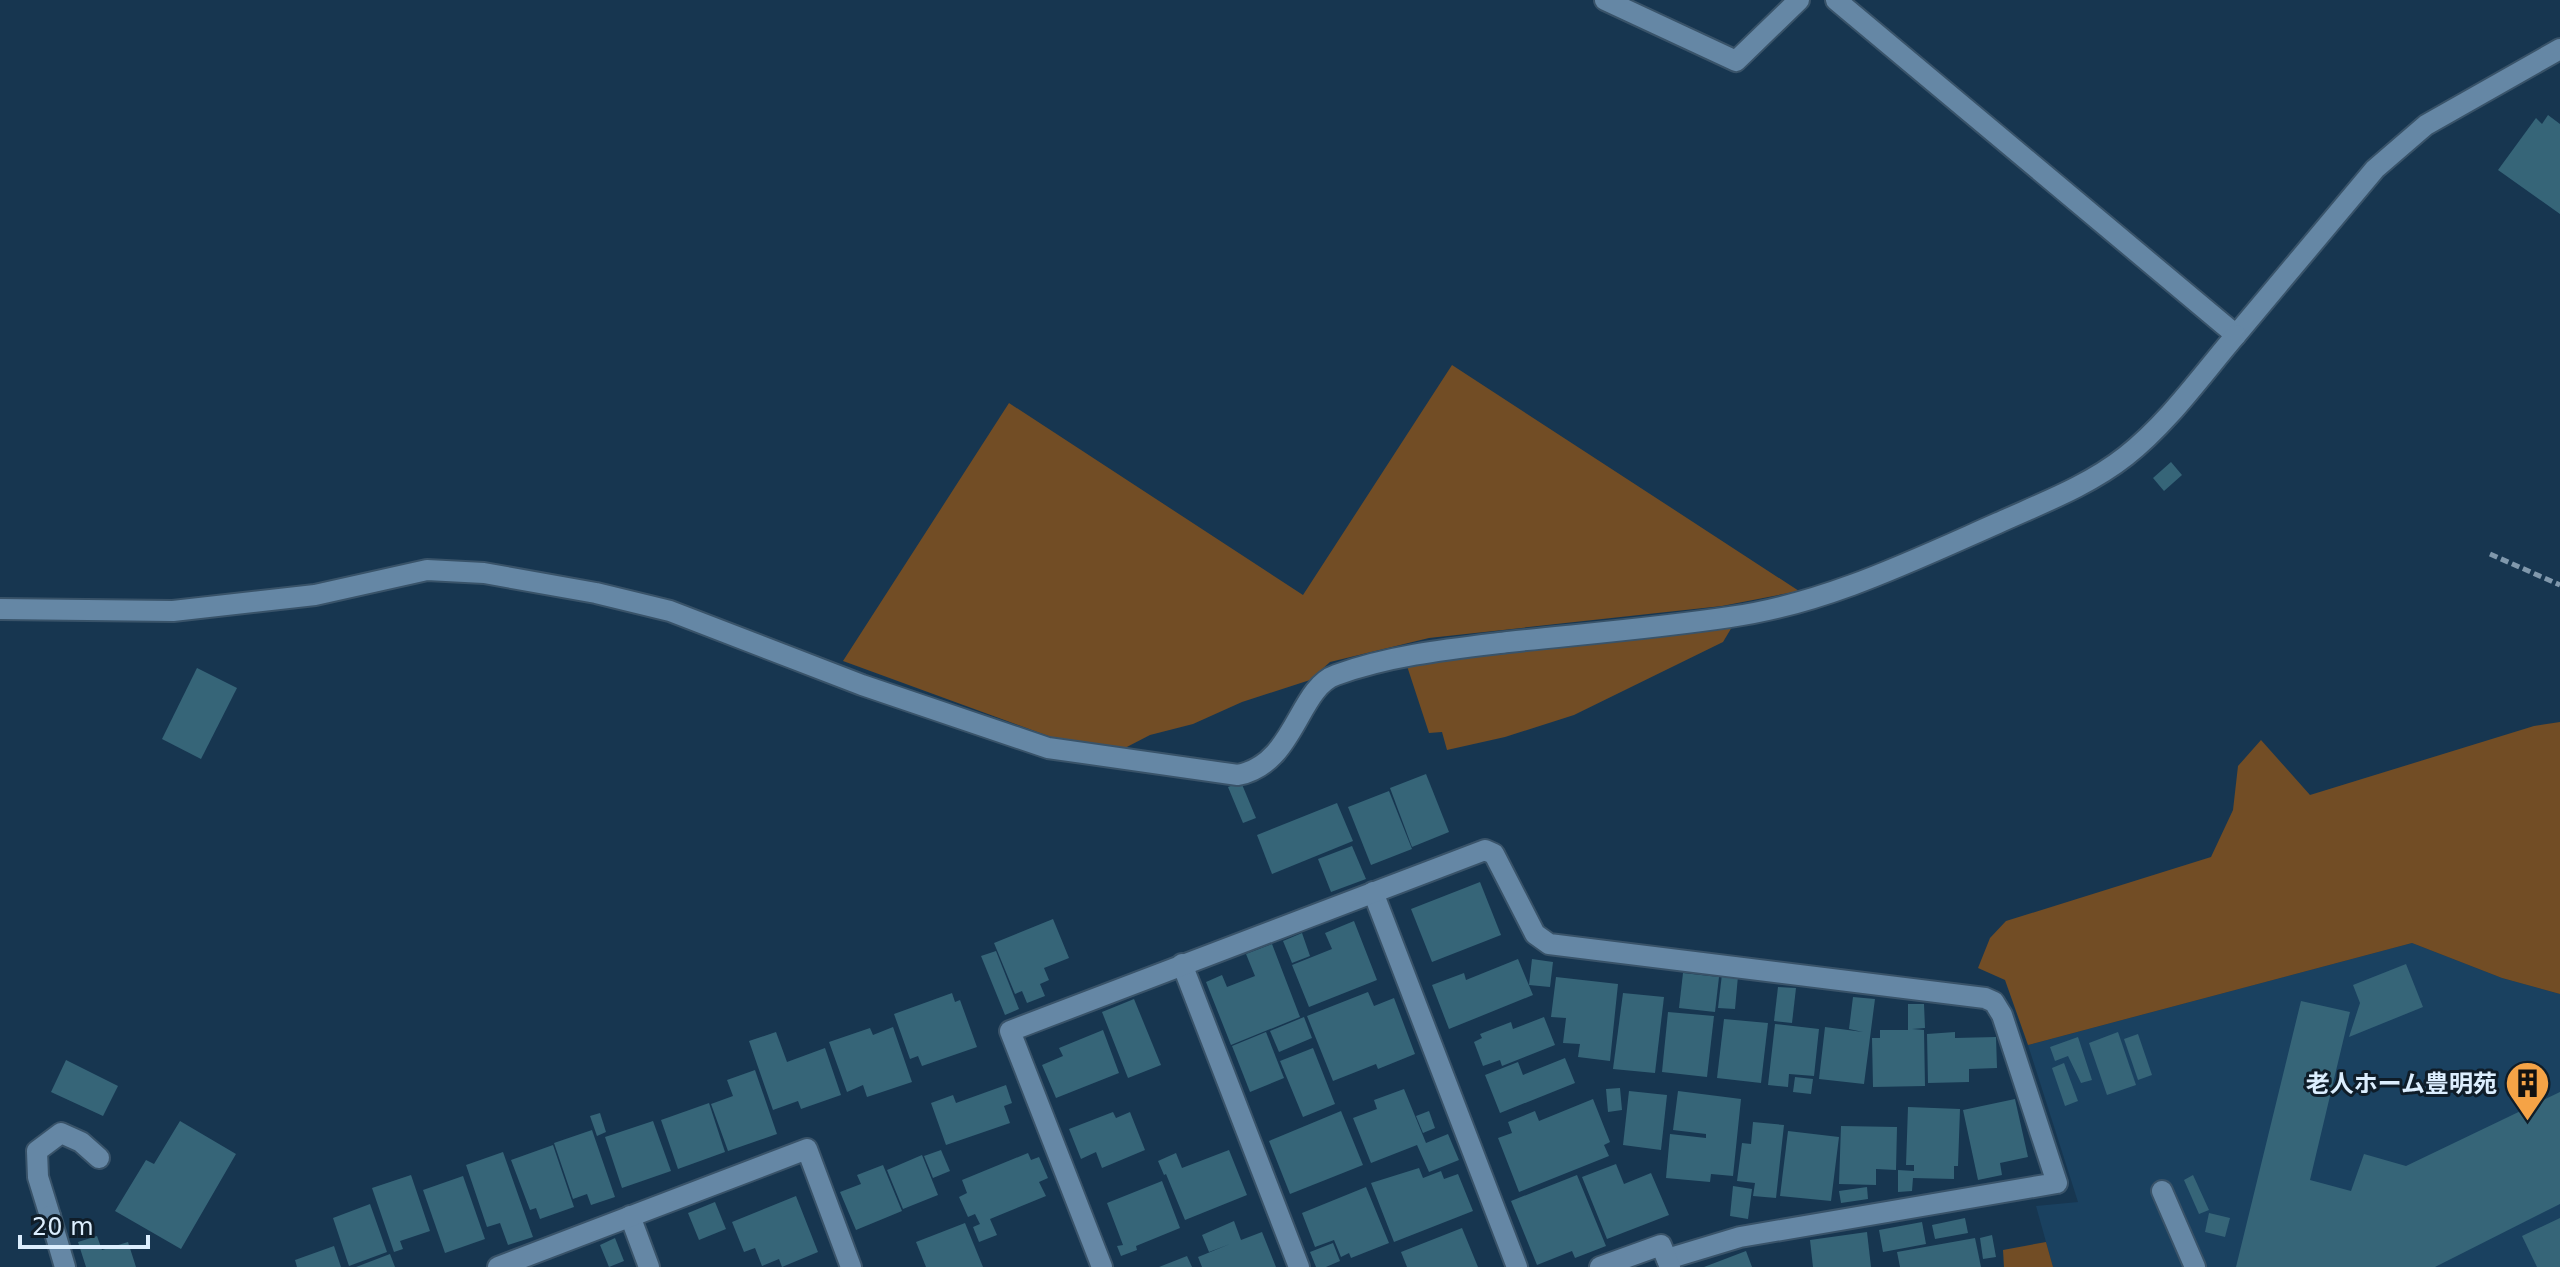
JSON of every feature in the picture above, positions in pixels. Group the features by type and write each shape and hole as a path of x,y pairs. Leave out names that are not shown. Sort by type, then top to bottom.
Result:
{"street":[{"path":"1605,0 1736,61 1799,0"},
{"path":"1836,0 2236,335"},
{"path":"0,609 173,611 315,595 427,570 484,573 596,593 670,611 862,685 1048,748 1238,775 1253,772 1276,754 1318,689 1332,676 1427,651 1733,617 1830,593 1889,571 2092,480 2128,455 2170,414 2375,169 2426,125 2560,49"},
{"path":"1102,1267 1010,1031 1485,850 1494,854 1535,934 1549,944 1985,998 1994,1002 2002,1015 2057,1183 1740,1237 1669,1263 1661,1245 1600,1267"},
{"path":"1373,892 1517,1267"},
{"path":"1182,964 1299,1267"},
{"path":"65,1267 38,1177 37,1151 61,1133 81,1142 99,1158"},
{"path":"498,1267 807,1149 851,1267"},
{"path":"2162,1191 2195,1267"},
{"path":"630,1216 649,1267"}],"path":[{"path":"2490,554 2560,585"}],"shaded area":[{"path":"1452,365 1799,591 1722,606 1429,638 1330,662 1310,680 1242,702 1193,724 1150,735 1121,750 1051,737 843,661 1009,403 1303,595"},
{"path":"1732,627 1723,642 1574,715 1505,737 1447,750 1442,732 1429,733 1407,666 1425,661"},
{"path":"2560,722 2560,994 2502,978 2412,943 2028,1045 2005,980 1978,968 1990,938 2006,921 2211,857 2233,810 2238,766 2261,740 2310,795 2534,726"},
{"path":"2412,943 2502,978 2560,994 2560,1267 2053,1267 2036,1206 2078,1202 2028,1045"},
{"path":"2046,1242 2053,1267 2004,1267 2003,1250"}],"building":[{"path":"2548,115 2560,124 2560,214 2498,170 2536,118 2542,124"},
{"path":"2171,462 2182,475 2164,491 2153,478"},
{"path":"197,668 237,688 201,759 162,739"},
{"path":"1426,774 1449,832 1412,847 1390,788"},
{"path":"1241,782 1256,818 1243,823 1228,787"},
{"path":"1389,791 1412,849 1371,865 1348,807"},
{"path":"1337,803 1353,841 1272,874 1257,835"},
{"path":"1352,846 1366,879 1331,892 1318,859"},
{"path":"1480,882 1501,935 1432,962 1411,909"},
{"path":"1053,919 1069,958 1044,968 1049,980 1040,984 1045,996 1027,1003 1022,991 1015,994 994,943"},
{"path":"1354,921 1377,980 1309,1007 1292,965 1332,949 1325,933"},
{"path":"1302,933 1310,956 1292,963 1283,941"},
{"path":"1272,944 1300,1017 1231,1045 1206,982 1222,975 1227,987 1255,976 1246,954"},
{"path":"996,951 1019,1009 1005,1015 981,956"},
{"path":"1518,959 1533,995 1449,1029 1432,985 1464,973 1466,980"},
{"path":"1532,959 1553,962 1550,987 1529,985"},
{"path":"2406,964 2423,1007 2349,1037 2360,1003 2353,985"},
{"path":"1683,973 1719,977 1715,1012 1679,1008"},
{"path":"1722,974 1738,976 1735,1009 1718,1008"},
{"path":"1556,977 1618,984 1610,1061 1578,1057 1580,1044 1563,1043 1566,1018 1551,1017"},
{"path":"1778,987 1796,988 1792,1023 1774,1021"},
{"path":"1368,992 1374,1006 1394,998 1415,1054 1378,1069 1376,1064 1333,1081 1307,1016"},
{"path":"952,993 955,1002 960,1000 977,1047 922,1066 918,1056 910,1059 894,1014"},
{"path":"1623,993 1664,997 1655,1073 1613,1069"},
{"path":"1853,997 1875,999 1864,1084 1819,1079 1825,1027 1863,1032 1849,1029"},
{"path":"1134,999 1161,1065 1128,1078 1102,1012"},
{"name":"老人ホーム豊明苑","path":"2301,1001 2350,1012 2310,1180 2351,1191 2364,1154 2406,1166 2560,1092 2560,1204 2435,1267 2236,1267"},
{"path":"1908,1004 1924,1004 1925,1028 1912,1029 1924,1030 1925,1086 1873,1087 1872,1038 1880,1038 1880,1030 1908,1030"},
{"path":"1668,1012 1714,1016 1707,1077 1662,1072"},
{"path":"1304,1017 1312,1038 1279,1052 1270,1031"},
{"path":"1544,1017 1555,1045 1502,1066 1500,1060 1483,1066 1474,1042 1482,1038 1480,1034 1511,1022 1513,1029"},
{"path":"1724,1019 1768,1023 1761,1083 1717,1078"},
{"path":"1775,1024 1819,1029 1814,1076 1789,1074 1788,1087 1768,1085"},
{"path":"893,1027 912,1082 867,1097 863,1085 847,1092 829,1042 870,1028 873,1035"},
{"path":"1103,1030 1119,1073 1056,1098 1042,1065 1063,1056 1059,1048"},
{"path":"776,1032 787,1062 825,1048 841,1095 801,1109 798,1101 773,1110 749,1041"},
{"path":"1266,1032 1284,1078 1250,1092 1232,1046"},
{"path":"1955,1032 1955,1038 1996,1037 1997,1068 1969,1069 1969,1082 1928,1083 1927,1034"},
{"path":"2118,1032 2136,1085 2107,1095 2089,1043"},
{"path":"2138,1034 2152,1075 2138,1080 2124,1039"},
{"path":"2078,1037 2092,1080 2081,1083 2068,1056 2055,1061 2050,1047"},
{"path":"1313,1048 1335,1104 1303,1117 1280,1061"},
{"path":"1565,1058 1575,1083 1500,1113 1485,1075 1518,1062 1523,1075"},
{"path":"66,1060 118,1086 103,1116 51,1092"},
{"path":"2064,1063 2078,1101 2065,1106 2052,1068"},
{"path":"755,1070 777,1134 728,1151 711,1104 733,1096 727,1080"},
{"path":"1795,1077 1813,1079 1811,1094 1793,1092"},
{"path":"1006,1085 1012,1103 1004,1106 1010,1123 946,1145 931,1103 953,1095 956,1103"},
{"path":"1620,1088 1622,1110 1608,1112 1606,1089"},
{"path":"1404,1089 1426,1143 1448,1134 1459,1160 1429,1172 1417,1145 1371,1163 1353,1118 1377,1109 1374,1100"},
{"path":"1629,1091 1667,1095 1661,1150 1623,1145"},
{"path":"1678,1091 1741,1099 1733,1176 1711,1174 1710,1182 1666,1178 1670,1134 1706,1138 1706,1134 1673,1130"},
{"path":"1593,1099 1610,1142 1604,1145 1609,1156 1519,1192 1498,1138 1512,1133 1508,1122 1535,1111 1539,1121"},
{"path":"2015,1099 2028,1157 2000,1163 2002,1175 1978,1180 1963,1110"},
{"path":"709,1103 725,1152 678,1169 661,1120"},
{"path":"1908,1107 1960,1109 1958,1166 1954,1166 1954,1179 1913,1178 1912,1191 1898,1192 1898,1170 1914,1171 1914,1165 1906,1165"},
{"path":"1341,1111 1363,1165 1290,1194 1269,1141"},
{"path":"1429,1111 1435,1128 1423,1133 1416,1116"},
{"path":"1113,1112 1116,1118 1130,1112 1145,1150 1102,1168 1096,1152 1081,1159 1069,1129"},
{"path":"600,1113 606,1132 597,1136 590,1116"},
{"path":"180,1121 236,1154 181,1249 115,1211 146,1160 154,1164"},
{"path":"653,1121 671,1171 622,1188 605,1137"},
{"path":"1753,1122 1784,1125 1776,1198 1753,1196 1755,1183 1737,1181 1742,1143 1751,1144"},
{"path":"1841,1126 1897,1127 1896,1170 1876,1169 1876,1185 1839,1184"},
{"path":"592,1130 615,1197 591,1205 587,1194 573,1199 554,1143"},
{"path":"1788,1131 1839,1137 1831,1201 1780,1196"},
{"path":"553,1145 574,1207 540,1219 536,1208 530,1210 511,1160"},
{"path":"941,1150 950,1171 933,1178 924,1156"},
{"path":"1229,1150 1247,1195 1185,1220 1158,1161 1176,1153 1182,1168"},
{"path":"503,1152 533,1237 508,1245 500,1223 487,1227 466,1165"},
{"path":"1028,1153 1031,1160 1039,1157 1048,1178 1039,1182 1046,1196 990,1219 997,1235 979,1242 973,1227 980,1224 975,1214 968,1217 959,1197 967,1193 962,1180"},
{"path":"922,1155 938,1195 903,1209 887,1170"},
{"path":"1616,1164 1624,1184 1651,1173 1669,1215 1607,1239 1582,1177"},
{"path":"883,1165 902,1211 856,1230 840,1192 861,1184 857,1175"},
{"path":"1419,1168 1423,1178 1441,1171 1444,1179 1458,1174 1473,1211 1394,1242 1371,1183"},
{"path":"411,1175 430,1231 400,1241 403,1249 394,1252 372,1188"},
{"path":"1577,1175 1606,1246 1575,1258 1572,1251 1537,1265 1511,1201"},
{"path":"2193,1175 2209,1210 2199,1214 2184,1180"},
{"path":"463,1176 485,1239 445,1253 423,1190"},
{"path":"1162,1181 1180,1228 1136,1246 1137,1250 1121,1256 1117,1246 1123,1245 1107,1203"},
{"path":"1733,1186 1752,1189 1748,1219 1730,1216"},
{"path":"1366,1187 1389,1243 1351,1258 1349,1253 1341,1257 1334,1240 1315,1247 1302,1213"},
{"path":"1867,1187 1868,1199 1841,1203 1839,1191"},
{"path":"796,1196 818,1252 782,1267 779,1259 762,1266 755,1248 744,1252 732,1222"},
{"path":"715,1202 726,1229 699,1240 688,1213"},
{"path":"370,1204 387,1252 349,1266 333,1218"},
{"path":"2209,1213 2230,1218 2225,1237 2205,1232"},
{"path":"1965,1218 1968,1233 1935,1239 1932,1225"},
{"path":"2560,1218 2560,1267 2537,1267 2522,1236"},
{"path":"1234,1221 1241,1240 1262,1232 1276,1267 1202,1267 1198,1257 1230,1244 1209,1252 1202,1235"},
{"path":"1922,1222 1926,1244 1883,1252 1879,1230"},
{"path":"965,1223 983,1267 926,1267 916,1242"},
{"path":"1462,1228 1478,1267 1407,1267 1401,1252"},
{"path":"1867,1232 1871,1267 1813,1267 1810,1240"},
{"path":"1992,1235 1996,1257 1983,1259 1980,1238"},
{"path":"97,1236 102,1250 128,1242 136,1267 86,1267 78,1242"},
{"path":"615,1238 624,1261 609,1267 600,1245"},
{"path":"1975,1238 1981,1267 1900,1267 1897,1252"},
{"path":"1333,1243 1340,1261 1326,1267 1316,1267 1310,1252"},
{"path":"334,1246 341,1267 297,1267 295,1260"},
{"path":"1746,1251 1752,1267 1704,1267"},
{"path":"390,1254 395,1267 356,1267"},
{"path":"1187,1256 1192,1267 1159,1267"}],"place":[{"name":"老人ホーム豊明苑","path":"2528,1123"}]}
